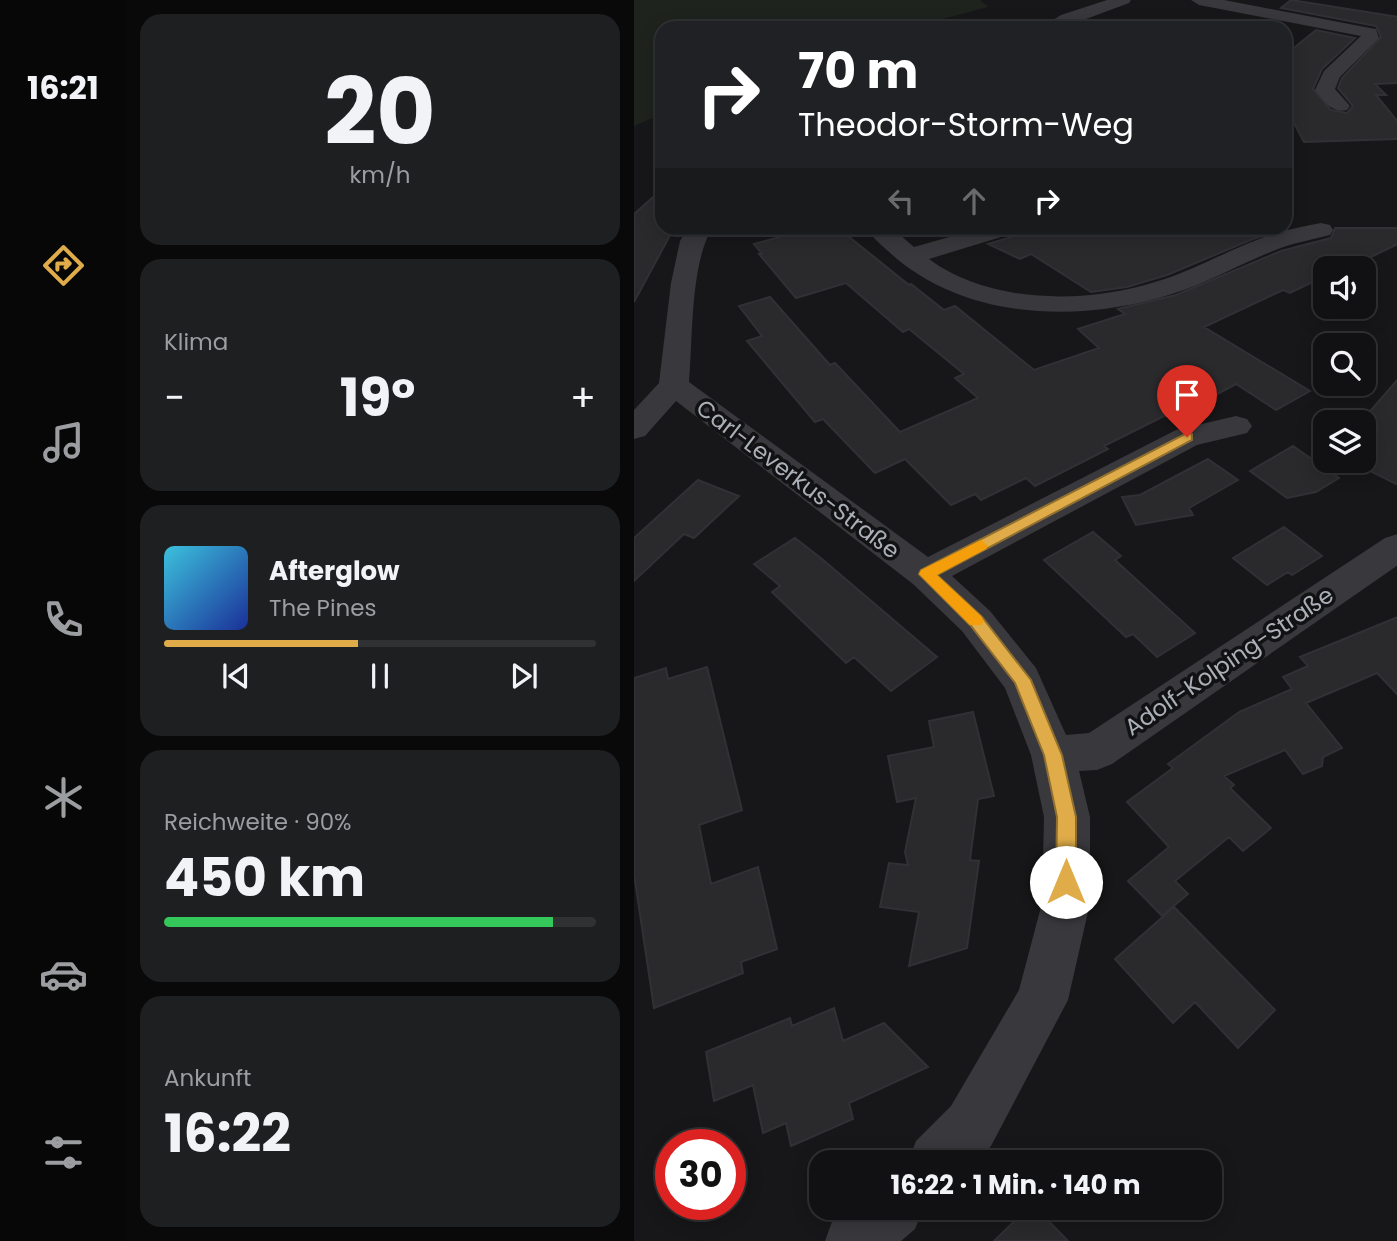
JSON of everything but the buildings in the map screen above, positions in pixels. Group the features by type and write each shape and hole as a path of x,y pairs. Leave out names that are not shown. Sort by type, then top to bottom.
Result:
{"street":[{"path":"1063,21 1100,3 1123,0"},
{"path":"1199,0 1370,33 1370,38 1331,75 1325,90 1340,106"},
{"path":"885,235 909,257 939,277 997,298 1048,303 1095,303 1166,288 1279,240 1321,230"},
{"path":"634,429 674,385 684,283 695,235"},
{"path":"909,257 982,235"},
{"name":"Carl-Leverkus-Straße","path":"674,385 926,574 976,621 1022,680 1053,755 1067,817 1066,903 1042,1000 971,1126 948,1150"},
{"path":"926,574 1187,437 1236,426"},
{"name":"Adolf-Kolping-Straße","path":"1053,755 1097,751 1398,547"},
{"path":"855,1241 880,1220"}],"shaded area":[{"path":"634,0 980,0 988,7 935,21 655,21 655,117 634,126"}],"slow traffic":[{"path":"976,621 926,574 981,546"}],"route":[{"path":"1066,882 1067,817 1053,755 1022,680 976,621 926,574 1187,437"}]}
